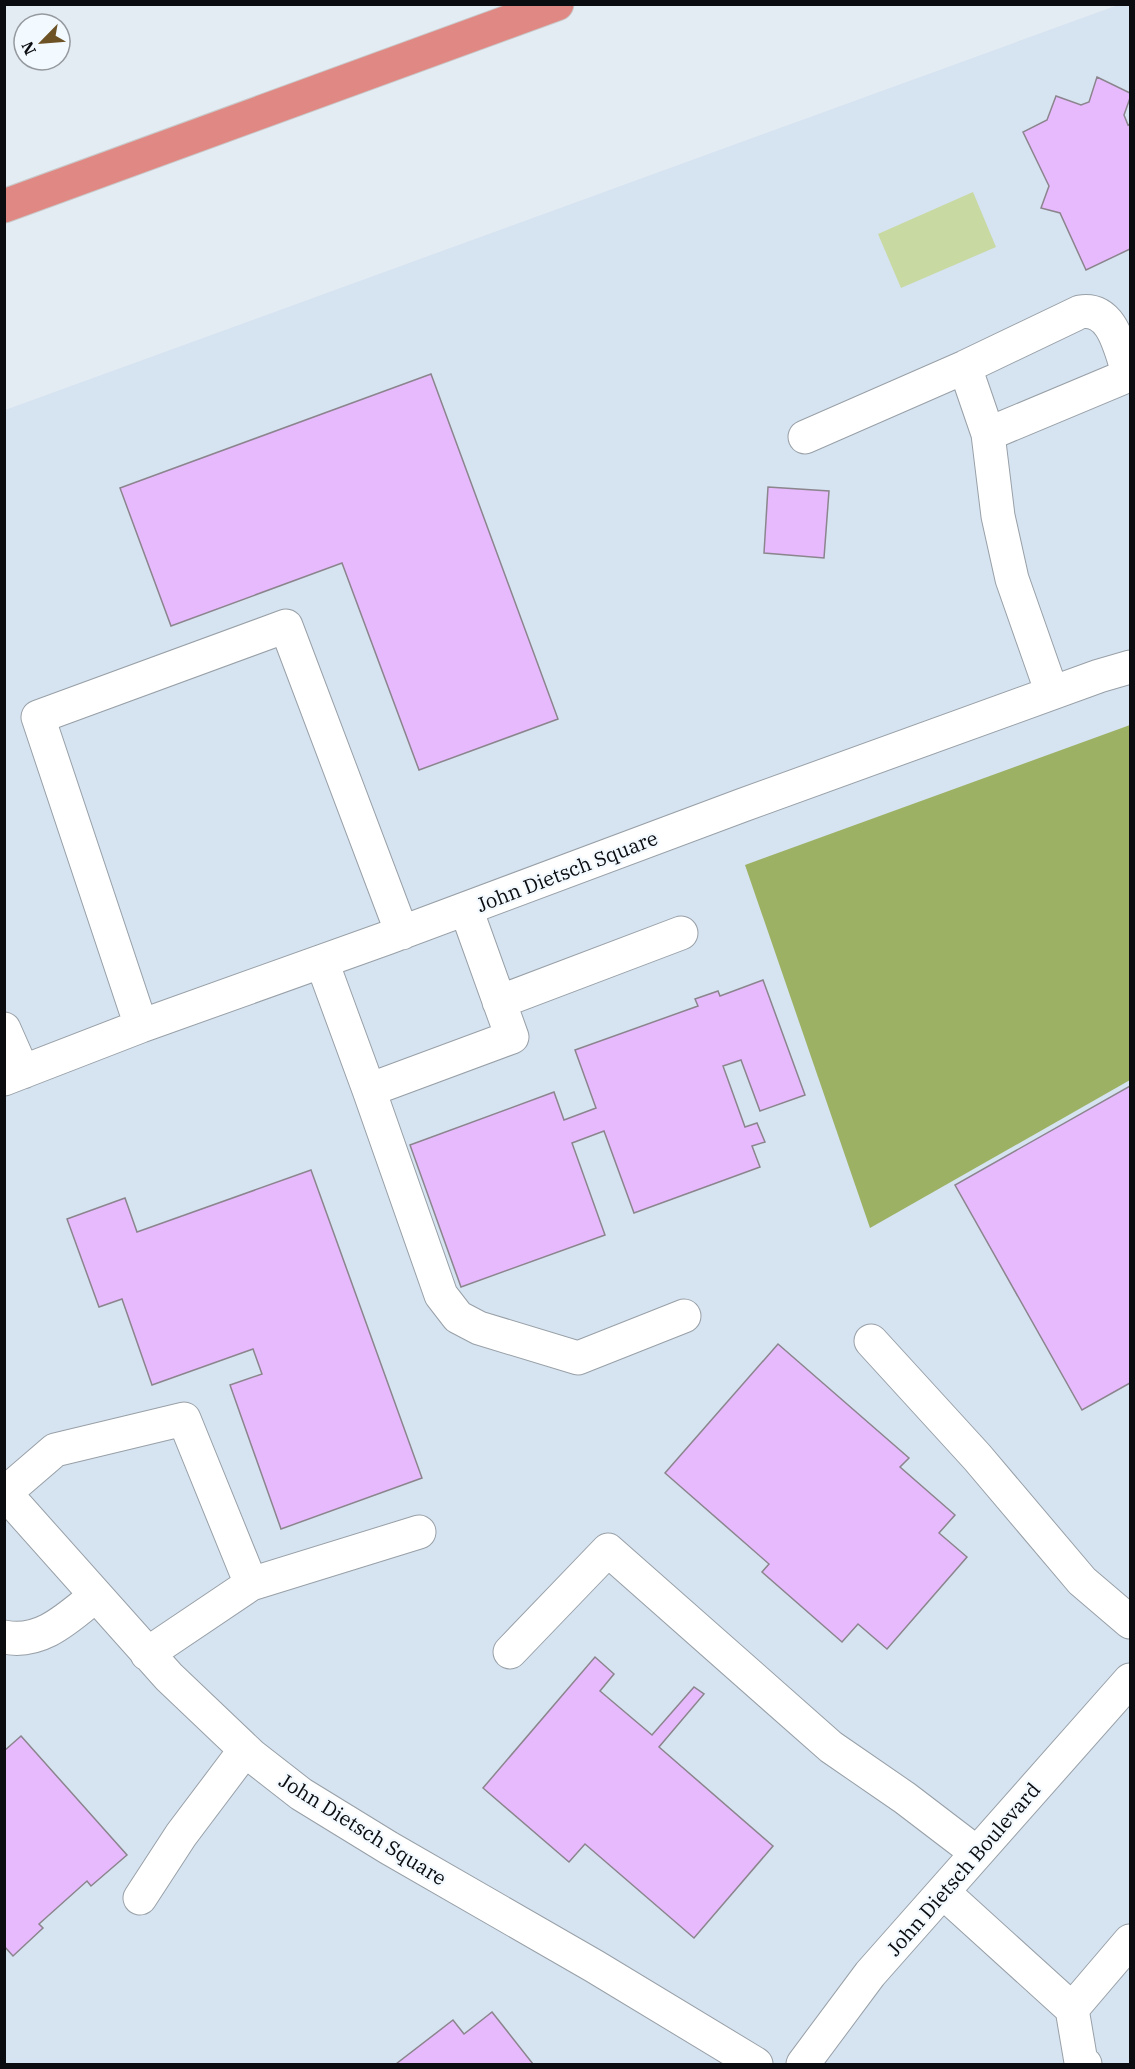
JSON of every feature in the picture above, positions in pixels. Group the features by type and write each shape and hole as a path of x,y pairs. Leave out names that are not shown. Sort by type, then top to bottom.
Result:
{"highway":[{"path":"4,206 557,4"}],"street":[{"path":"804,437 965,367 1080,312 1089,310 1100,314 1111,326 1129,375 988,434"},
{"path":"965,367 988,434 998,516 1012,579 1052,693"},
{"path":"141,1026 38,717 286,626 402,933"},
{"name":"John Dietsch Square","path":"14,1076 141,1026 402,933 743,805 1052,693 1131,667"},
{"path":"369,1090 512,1037 466,909"},
{"path":"499,1002 681,933"},
{"path":"322,962 441,1295 458,1317 479,1328 578,1358 684,1316"},
{"path":"4,1029 14,1076"},
{"path":"870,1341 976,1457 1082,1581 1131,1623"},
{"path":"5,1493 55,1450 184,1419 251,1584"},
{"name":"John Dietsch Square","path":"5,1493 147,1654 244,1750 301,1794 756,2064"},
{"path":"147,1654 251,1584 419,1532"},
{"path":"510,1652 608,1550 831,1747 905,1798 977,1853"},
{"path":"4,1637 16,1639 35,1636 60,1625 95,1596"},
{"name":"John Dietsch Boulevard","path":"803,2064 870,1974 1131,1680"},
{"path":"140,1898 181,1835 244,1750"},
{"path":"942,1892 1071,2009 1084,2064"},
{"path":"1071,2009 1131,1941"}],"shaded area":[{"path":"1118,5 1130,5 1130,2064 5,2064 5,410"}],"green space":[{"path":"973,192 996,247 901,288 878,234"},
{"path":"1130,725 1130,1080 870,1228 745,865"}],"building":[{"path":"1097,77 1130,93 1124,115 1128,125 1130,124 1130,249 1086,270 1060,213 1041,208 1049,186 1023,132 1047,120 1056,96 1081,105 1089,102"},
{"path":"431,374 558,719 419,770 342,563 171,626 120,488"},
{"path":"768,487 829,491 824,558 764,553"},
{"path":"763,980 805,1095 760,1111 741,1060 723,1066 745,1127 757,1123 765,1142 752,1146 760,1167 634,1213 604,1131 572,1143 605,1235 461,1287 410,1145 554,1092 564,1120 596,1108 575,1050 698,1006 695,999 718,991 720,996"},
{"path":"1130,1086 1130,1383 1082,1410 955,1185"},
{"path":"311,1170 422,1478 281,1529 230,1385 262,1374 253,1349 152,1385 122,1299 99,1307 67,1219 125,1198 137,1232"},
{"path":"778,1344 909,1458 900,1467 955,1515 939,1533 967,1557 887,1649 858,1624 842,1642 762,1572 769,1564 665,1473"},
{"path":"595,1657 614,1674 600,1691 652,1735 694,1687 704,1694 659,1747 773,1846 694,1938 585,1844 569,1862 483,1788"},
{"path":"21,1736 127,1855 91,1886 87,1881 39,1924 43,1928 13,1956 4,1946 4,1751"},
{"path":"492,2012 533,2064 396,2064 453,2020 464,2034"}]}
